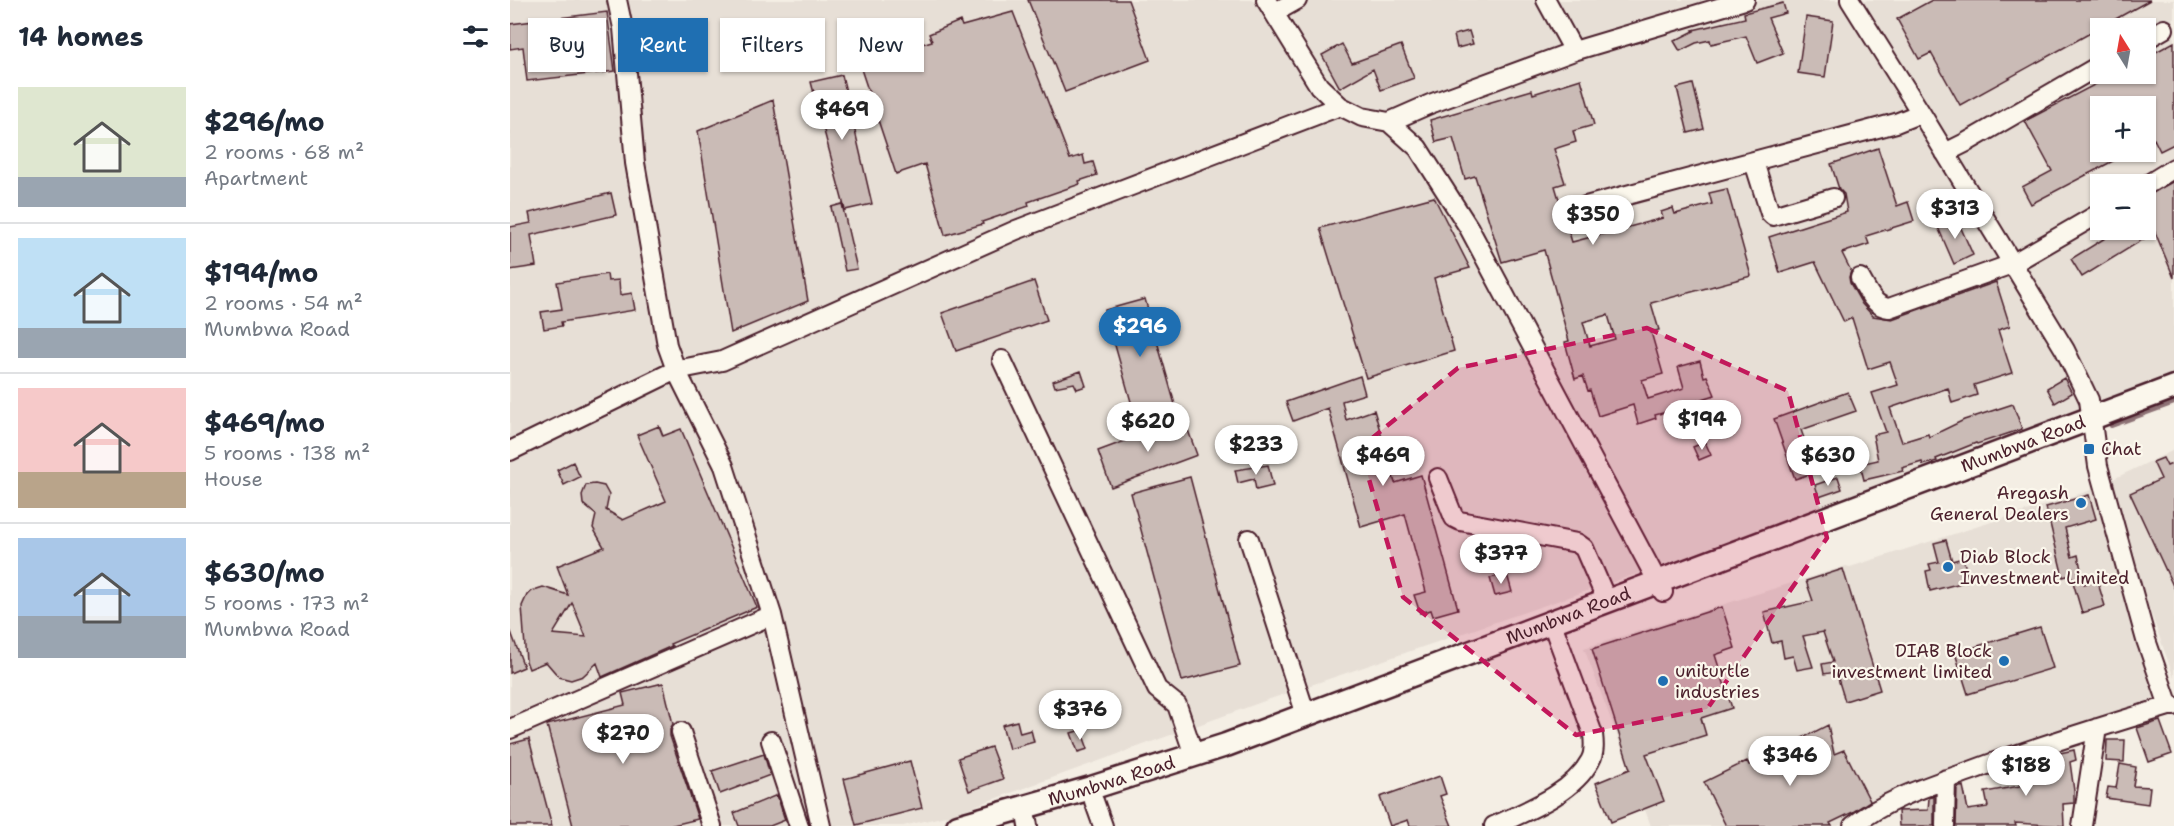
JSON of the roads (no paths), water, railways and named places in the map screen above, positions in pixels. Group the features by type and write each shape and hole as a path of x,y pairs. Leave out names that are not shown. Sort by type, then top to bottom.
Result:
{"main road":[{"name":"Mumbwa Road","path":"2094,426 2174,387"},
{"name":"Mumbwa Road","path":"1004,826 1028,823 1233,756 1556,634 1661,586 2094,426 2174,402"},
{"name":"Mumbwa Road","path":"958,826 1091,788 1194,755 1607,601 1661,586"}],"street":[{"path":"617,0 623,28 635,163 668,345 676,370 724,466 772,615 821,826"},
{"path":"1297,0 1270,7 1318,86 1340,106 1362,117 1389,122 1418,148 1469,228 1661,586"},
{"path":"1546,0 1574,51"},
{"path":"1389,122 1430,104 1574,51 1745,0"},
{"path":"1850,0 2065,350 2089,400 2098,466 2146,640 2172,706 2097,728 1946,779 1906,795 1863,817 1852,826"},
{"path":"2156,34 2164,29"},
{"path":"1945,153 2090,71"},
{"path":"510,451 676,370 722,362 1016,230 1340,106"},
{"path":"1586,206 1896,123 1921,113"},
{"path":"1754,162 1770,213 1773,216 1833,198"},
{"path":"2156,179 2174,168"},
{"path":"1860,278 1874,301 1880,307 1888,308 2012,264 2090,219"},
{"path":"1002,360 1157,689 1177,705 1194,755"},
{"path":"1438,478 1454,518 1460,521 1577,543 1584,548 1607,601"},
{"path":"1249,539 1306,715"},
{"path":"510,729 772,615"},
{"path":"1494,826 1553,797 1577,777 1590,761 1594,751 1593,734 1556,634"},
{"path":"2082,826 2097,728"},
{"path":"681,732 712,826"},
{"path":"771,741 798,826"},
{"path":"1945,826 1946,779"},
{"path":"1094,801 1102,826"}],"waterway":[{"path":"2111,426 2174,403"}],"place":[{"name":"Chat","path":"2089,449"},
{"name":"Aregash General Dealers","path":"2081,503"},
{"name":"Diab Block Investment Limited","path":"1948,567"},
{"name":"DIAB Block investment limited","path":"2004,661"},
{"name":"uniturtle industries","path":"1663,681"}]}
